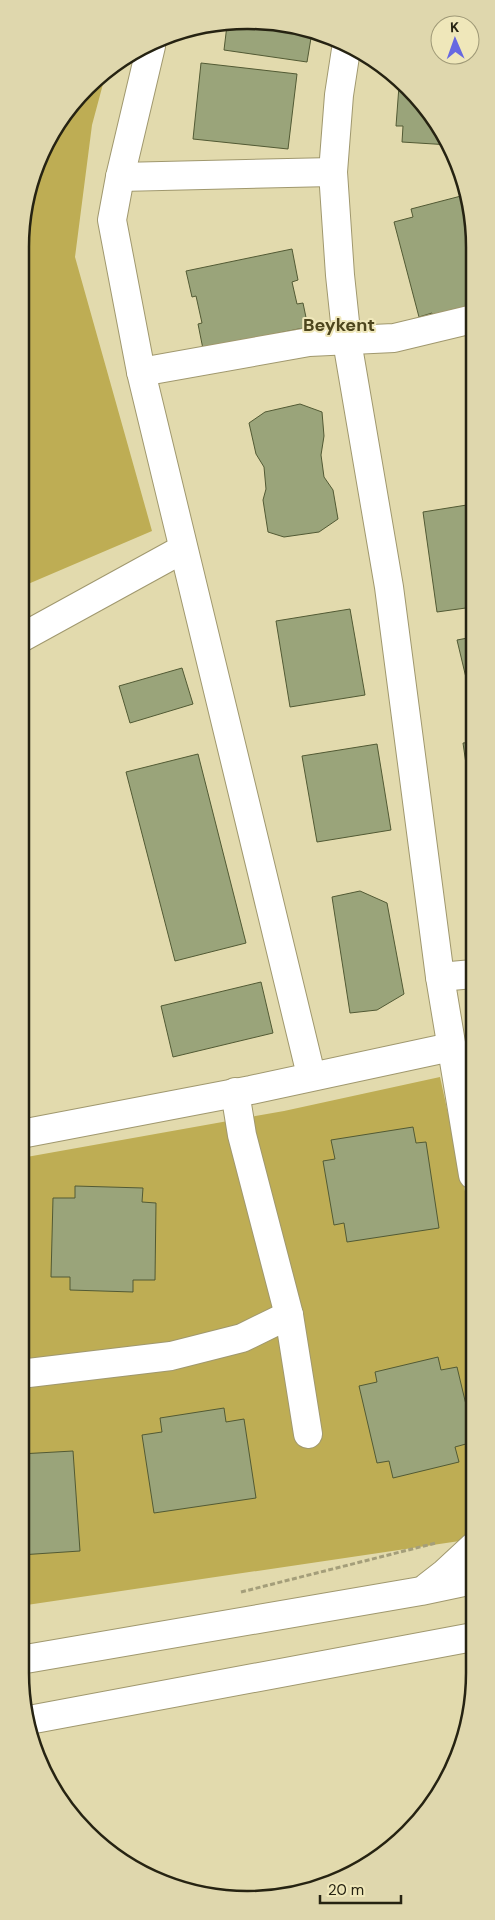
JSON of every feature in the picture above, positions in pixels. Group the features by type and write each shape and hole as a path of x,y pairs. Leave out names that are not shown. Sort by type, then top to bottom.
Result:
{"street":[{"path":"150,52 120,177 112,220 141,372 311,1075"},
{"path":"346,52 339,95 333,172 340,275 347,341 389,587 440,976 466,1134"},
{"path":"120,177 333,172"},
{"path":"141,372 309,342 394,338 466,321"},
{"path":"29,634 183,549"},
{"path":"440,976 466,974"},
{"path":"29,1132 451,1047"},
{"path":"235,1092 242,1135 289,1315 308,1434"},
{"path":"29,1373 171,1356 242,1338 289,1315"},
{"path":"421,1591 446,1573 466,1554"},
{"path":"29,1658 421,1591 466,1581"},
{"path":"34,1719 466,1638"}],"path":[{"path":"241,1592 444,1541"}],"shaded area":[{"path":"103,83 92,125 75,257 152,531 29,584 29,233 33,205 40,177 58,138 83,103"},
{"path":"440,1077 466,1196 466,1540 29,1605 29,1157 284,1111"}],"building":[{"path":"233,29 262,29 311,38 307,62 224,50 226,30"},
{"path":"201,63 297,74 288,149 193,139"},
{"path":"399,90 421,114 440,144 402,142 403,126 396,126"},
{"path":"460,196 466,233 466,314 434,322 432,313 419,317 394,222 413,217 411,209"},
{"path":"292,249 298,280 292,282 297,304 303,303 308,327 203,349 198,324 202,323 196,296 192,297 186,271"},
{"path":"300,404 322,412 324,436 321,455 324,477 333,490 338,519 319,532 284,537 268,532 263,500 266,489 264,467 256,454 249,423 265,412"},
{"path":"466,505 466,608 437,612 423,512"},
{"path":"350,609 365,695 290,707 276,621"},
{"path":"466,638 466,678 457,640"},
{"path":"182,668 193,704 130,723 119,686"},
{"path":"463,743 466,743 466,764"},
{"path":"377,744 391,830 317,842 302,756"},
{"path":"198,754 246,943 175,961 126,772"},
{"path":"360,891 387,903 404,994 377,1010 350,1013 332,897"},
{"path":"261,982 273,1033 173,1057 161,1006"},
{"path":"413,1127 416,1143 426,1142 439,1228 347,1242 344,1223 334,1225 323,1161 335,1159 331,1140"},
{"path":"75,1186 143,1188 142,1202 156,1203 155,1280 133,1280 133,1292 70,1290 70,1277 51,1277 53,1198 75,1198"},
{"path":"438,1357 441,1370 457,1367 466,1405 466,1444 455,1447 459,1462 393,1478 389,1461 377,1463 359,1386 377,1382 375,1372"},
{"path":"224,1408 226,1422 244,1419 256,1498 154,1513 142,1435 162,1432 160,1418"},
{"path":"73,1451 80,1551 29,1554 29,1453"}],"district":[{"name":"Beykent","path":"339,325"}]}
